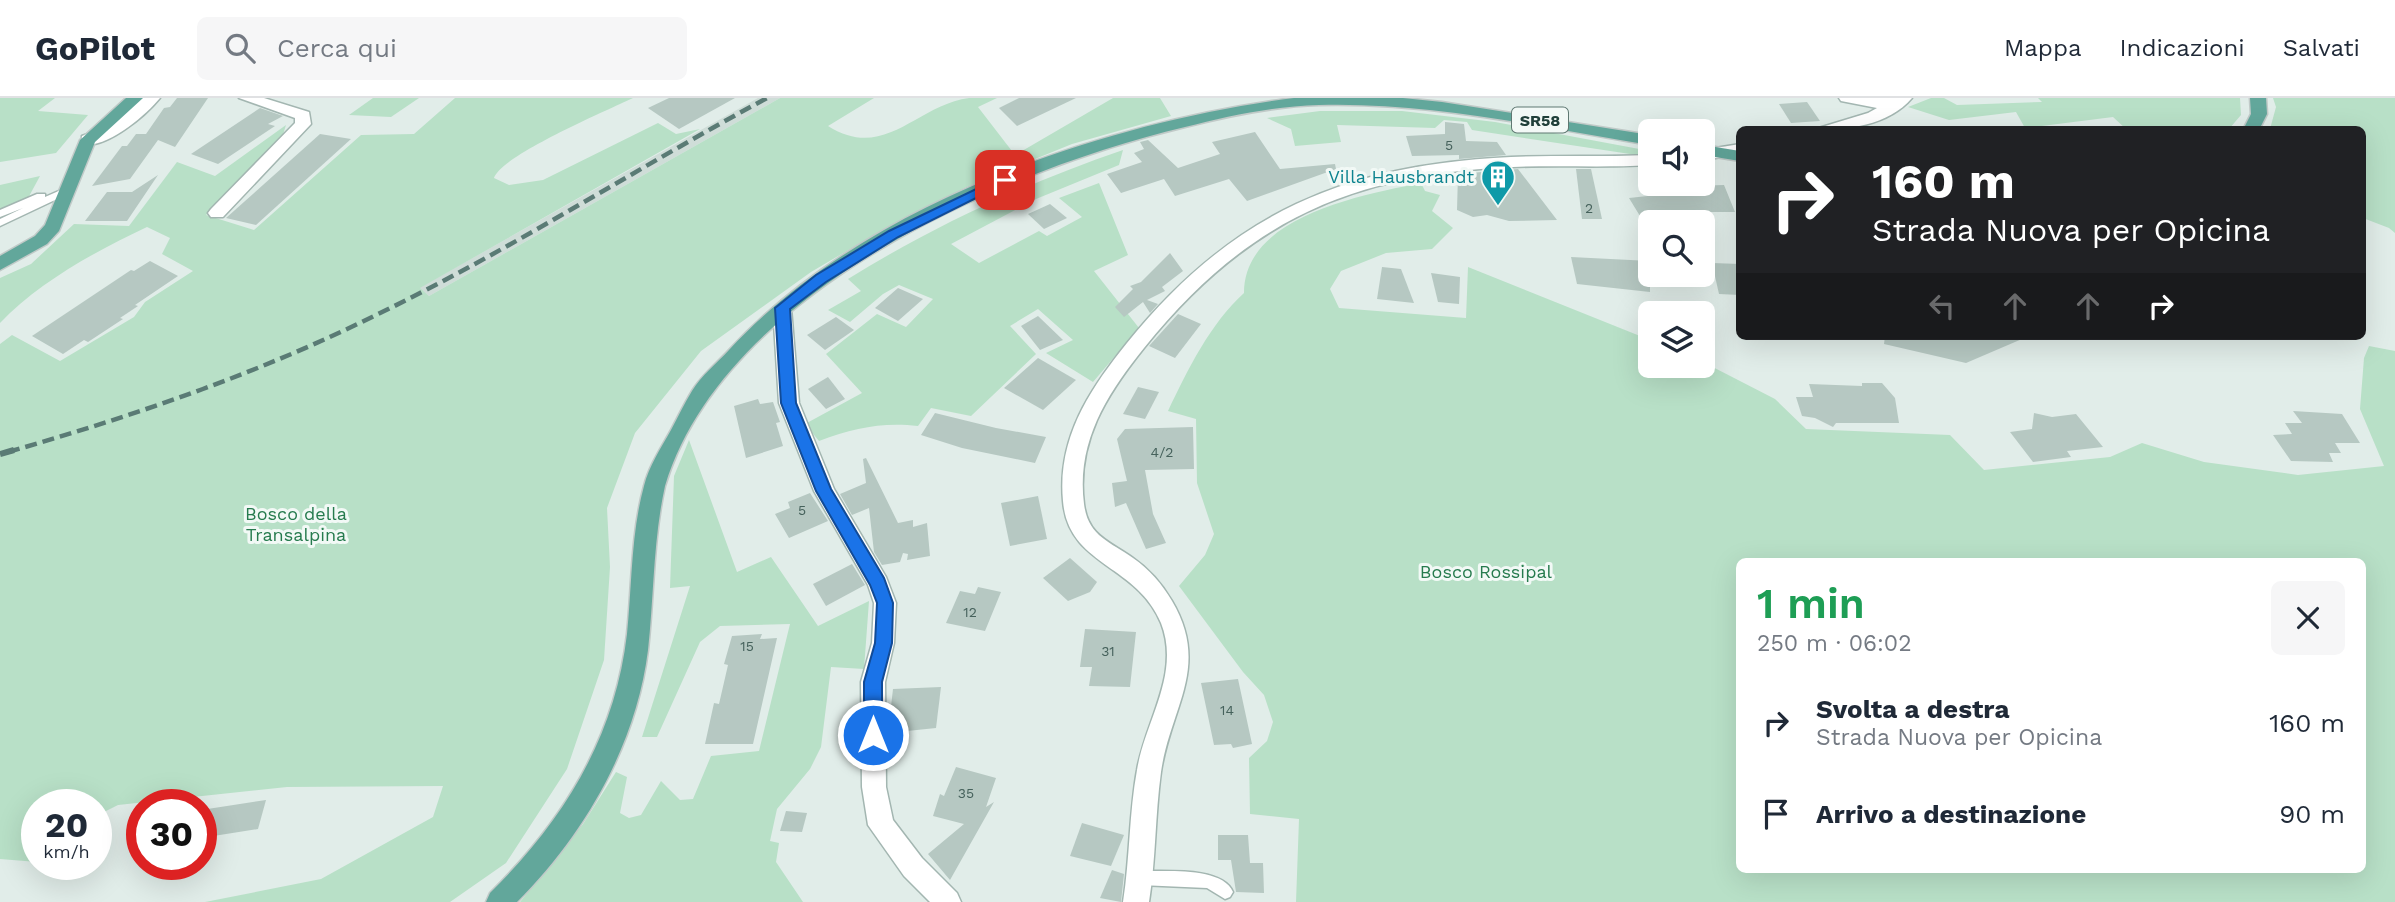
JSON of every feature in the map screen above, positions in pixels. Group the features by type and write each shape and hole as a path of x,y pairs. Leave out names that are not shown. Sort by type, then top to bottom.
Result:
{"main road":[{"path":"0,264 24,251 47,233 70,189 88,140 135,98"},
{"path":"2253,126 2259,114 2258,98"},
{"name":"SR58","path":"499,902 557,839 608,751 627,699 636,650 651,499 672,441 718,373 740,347 782,308 857,255 957,201 1088,149 1193,119 1294,102 1400,101 1485,111 1638,138"},
{"path":"1715,152 1736,155"}],"street":[{"path":"88,140 113,131 152,98"},
{"path":"217,213 303,124 303,115 247,98"},
{"path":"1847,98 1897,102"},
{"path":"1837,126 1874,117 1897,102"},
{"path":"1715,154 1736,150"},
{"path":"1136,902 1151,758 1172,702 1179,649 1173,626 1159,598 1134,571 1084,539 1076,525 1072,498 1075,444 1088,410 1111,376 1183,291 1268,225 1293,210 1384,179 1447,167 1498,162 1638,160"},
{"path":"782,308 789,403 824,491 878,583 885,603 883,643 873,682 874,787 881,825 913,867 948,902"}],"lane":[{"path":"0,214 43,195 70,189"},
{"path":"0,223 70,189"},
{"path":"1140,878 1209,881 1225,892"}],"shaded area":[{"path":"758,98 780,98 429,296 419,288"}],"green space":[{"path":"0,98 55,98 38,111 88,115 56,153 0,162"},
{"path":"373,98 419,98 391,117 349,115"},
{"name":"Bosco della Transalpina","path":"455,98 633,98 516,157 501,168 494,178 509,185 543,180 658,123 676,134 700,129 420,288 429,296 780,98 874,98 828,126 848,135 867,138 884,135 950,103 969,98 997,98 978,107 1015,155 1113,98 1160,98 1171,116 1072,144 969,186 891,225 811,272 701,351 635,433 607,508 610,567 604,660 567,769 506,863 450,902 205,902 321,879 433,817 443,786 287,787 217,794 217,789 126,789 126,804 112,808 112,789 21,789 21,861 0,859 0,344 12,335 60,361 134,317 145,302 193,271 162,254 170,238 147,227 108,246 50,281 0,323 0,278 31,264 74,224 129,226 177,162 215,176 286,125 281,141 206,215 254,230 361,135 414,134"},
{"path":"1931,98 1944,98 1957,105 2042,102 2038,98 2240,98 2241,115 2232,126 2123,126 2113,117 2024,126 2016,112 1949,120 1908,107"},
{"path":"2273,98 2395,98 2395,233 2366,219 2366,126 2271,126 2276,107"},
{"path":"1320,111 1402,111 1495,122 1638,149 1638,155 1472,130 1467,122 1444,120 1435,128 1337,125 1341,142 1295,146 1291,129 1267,118"},
{"path":"1123,150 1119,165 1036,199 951,244 979,263 1039,231 1047,236 1082,217 1059,198 1099,183 1128,255 1094,271 1139,328 1093,382 1046,353 1073,340 1038,309 1010,326 1036,354 971,416 931,408 918,426 868,427 819,441 805,424 862,393 826,354 877,314 906,327 933,299 899,285 883,294 850,322 828,310 861,291 848,279 914,241 982,207 1052,176"},
{"path":"40,176 27,200 0,209 0,185"},
{"name":"Bosco Rossipal","path":"1421,183 1425,191 1440,195 1432,211 1453,228 1432,249 1386,253 1341,271 1330,289 1339,308 1466,318 1468,267 1638,335 1638,378 1715,378 1715,368 1775,399 1806,429 1950,435 1984,470 2110,457 2142,443 2204,462 2298,475 2384,466 2360,409 2364,358 2369,346 2395,351 2395,902 1296,902 1299,819 1250,814 1249,758 1267,741 1273,722 1264,695 1243,672 1179,586 1205,555 1214,534 1197,483 1196,419 1168,411 1210,333 1244,293 1249,267 1263,245 1284,228 1339,203"},
{"path":"689,440 737,572 771,557 818,626 869,601 864,669 831,667 821,747 810,769 777,809 770,841 779,843 776,862 803,902 520,902 583,824 616,772 627,777 620,813 629,818 641,815 661,781 680,800 693,799 711,756 759,751 790,624 720,626 700,642 657,737 642,737 690,586 670,588 674,476"}],"building":[{"path":"177,98 208,98 175,147 158,140 130,179 92,186 122,146 127,146 136,134 146,134 164,108 170,107"},
{"path":"669,98 735,98 679,129 648,108"},
{"path":"1019,98 1076,98 1017,126 999,108"},
{"path":"1807,102 1820,121 1791,123 1779,104"},
{"path":"260,108 283,116 268,124 275,126 218,164 191,154"},
{"path":"1445,122 1464,124 1466,141 1497,142 1506,155 1459,159 1459,155 1412,156 1406,136 1445,134"},
{"path":"1255,132 1280,169 1335,164 1336,169 1247,201 1229,179 1175,196 1164,179 1121,193 1107,174 1142,162 1134,153 1144,149 1140,142 1148,140 1178,168 1220,154 1212,142"},
{"path":"320,134 351,139 256,225 226,218"},
{"name":"Villa Hausbrandt","path":"1518,169 1557,220 1509,221 1487,215 1473,217 1457,210 1458,174"},
{"path":"1576,169 1591,169 1602,219 1582,219"},
{"path":"158,175 127,221 85,221 107,192 132,192"},
{"path":"1715,185 1724,185 1735,212 1638,210 1638,213 1629,198 1715,196"},
{"path":"1050,204 1067,218 1044,229 1028,214"},
{"path":"1170,253 1183,271 1162,287 1165,291 1147,300 1158,304 1150,313 1143,302 1124,317 1115,307 1133,289 1130,286 1141,282"},
{"path":"1571,257 1638,260 1638,287 1650,287 1650,292 1577,284"},
{"path":"150,261 178,276 135,305 138,306 120,318 123,319 88,342 84,340 63,354 32,336 131,270 134,271"},
{"path":"1715,263 1736,264 1736,295 1719,294"},
{"path":"1382,267 1401,269 1414,303 1377,299"},
{"path":"1431,273 1460,277 1459,304 1438,302"},
{"path":"898,288 923,299 898,321 875,308"},
{"path":"1178,314 1201,324 1175,358 1149,346"},
{"path":"1038,316 1063,340 1040,350 1021,326"},
{"path":"836,317 854,330 825,350 807,335"},
{"path":"1884,340 2020,340 1966,363 1884,344"},
{"path":"1038,358 1076,380 1043,410 1004,388"},
{"path":"828,377 845,399 826,409 808,389"},
{"path":"1862,383 1882,383 1895,398 1899,423 1836,423 1833,427 1815,418 1802,416 1796,397 1813,397 1809,384 1862,386"},
{"path":"1138,387 1159,392 1145,419 1123,414"},
{"path":"758,399 760,404 773,402 780,422 776,423 783,446 746,458 734,406"},
{"path":"2293,411 2342,414 2360,443 2335,443 2341,453 2329,453 2333,462 2291,461 2273,435 2292,434 2285,423 2302,423"},
{"path":"935,413 1046,437 1035,463 962,448 921,435"},
{"path":"2034,413 2052,417 2076,414 2103,447 2067,451 2071,457 2033,462 2010,432 2032,429"},
{"path":"1193,427 1194,469 1145,470 1153,514 1166,543 1146,549 1126,503 1115,507 1112,483 1127,481 1117,439 1125,429"},
{"path":"866,458 898,523 913,520 913,527 927,523 930,556 907,560 908,554 903,553 900,562 882,565 874,552 869,508 852,515 840,494 866,483 863,459"},
{"path":"810,493 828,521 789,538 775,514 790,508 788,502"},
{"path":"1038,496 1047,539 1010,546 1001,503"},
{"path":"1070,558 1097,582 1090,592 1068,601 1043,578"},
{"path":"852,564 865,585 826,606 813,584"},
{"path":"978,587 1001,592 985,631 946,623 960,591 975,594"},
{"path":"1085,629 1136,632 1130,687 1089,686 1092,667 1080,667"},
{"path":"762,634 760,639 777,638 753,744 705,744 714,703 719,704 728,665 724,664 732,636"},
{"path":"1238,679 1252,744 1233,748 1231,744 1214,745 1201,683"},
{"path":"941,687 936,728 888,733 893,689"},
{"path":"956,767 996,778 986,807 994,802 950,880 928,854 964,824 933,816 940,794 944,796"},
{"path":"266,800 258,829 217,835 217,808"},
{"path":"786,811 807,813 802,832 780,831"},
{"path":"1082,823 1124,835 1111,866 1070,856"},
{"path":"1218,835 1248,835 1250,863 1263,863 1264,893 1236,892 1231,860 1218,860"},
{"path":"1112,870 1124,874 1121,902 1100,898"}],"railway":[{"path":"8,452 194,392 330,337 474,264 767,98"},
{"path":"0,454 14,450"}],"place":[{"name":"Villa Hausbrandt","path":"1498,207"}],"route":[{"path":"873,735 873,682 886,625 885,603 878,583 819,481 789,403 782,308 821,279 893,234 1005,180"}]}
